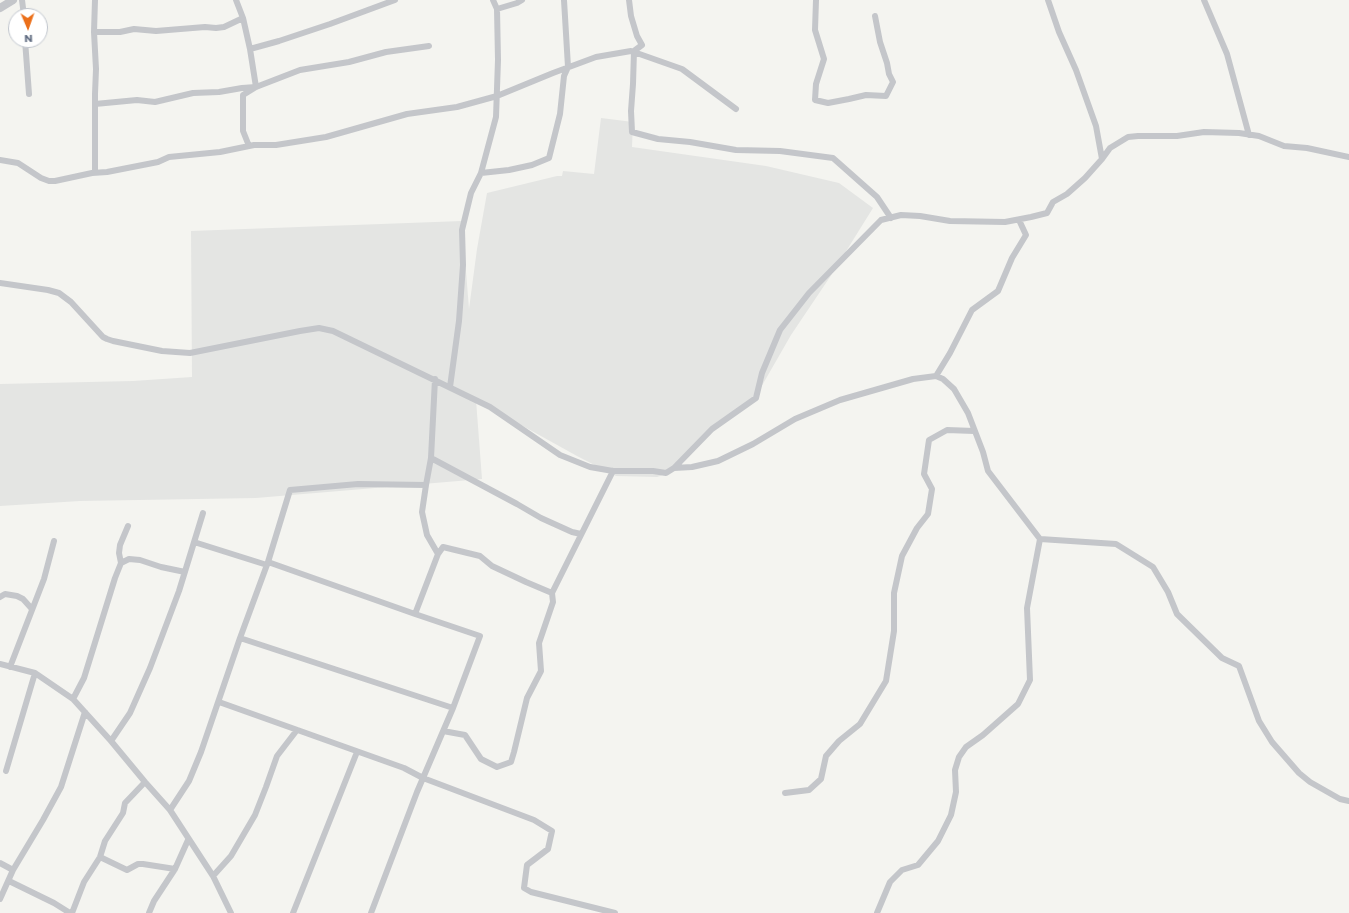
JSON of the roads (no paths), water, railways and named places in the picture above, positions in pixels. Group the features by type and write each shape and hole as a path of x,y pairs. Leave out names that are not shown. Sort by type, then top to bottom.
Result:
{"street":[{"path":"0,8 13,0"},
{"path":"95,0 95,172"},
{"path":"236,0 243,18 256,87"},
{"path":"250,49 330,24 395,0"},
{"path":"450,387 459,322 463,265 462,230 471,193 482,173 496,117 498,60 497,9 493,0"},
{"path":"497,9 522,0"},
{"path":"482,173 510,170 532,165 549,158 560,114 564,76 568,67 564,0"},
{"path":"629,0 631,16 637,36 642,45 634,51"},
{"path":"816,0 815,30 824,59 816,84 815,100 828,103 866,95 886,96 893,82 889,74 880,42 875,16"},
{"path":"1048,0 1059,32 1076,70 1096,126 1102,158"},
{"path":"1204,0 1227,54 1249,135"},
{"path":"94,32 120,32 134,29 156,31 216,28 224,27 243,18"},
{"path":"249,146 243,131 243,95 256,87 300,70 349,62 386,52 429,46"},
{"path":"26,48 29,94"},
{"path":"0,160 18,164 41,178 49,181 55,181 95,172 107,172 158,162 169,157 220,152 249,146 276,145 326,137 407,114 457,107 497,96 596,57 631,51 682,69 736,109"},
{"path":"634,51 630,111 632,132 658,139 690,142 736,150 780,151 833,158 877,197 891,218"},
{"path":"95,104 137,100 154,102 192,93 219,92 256,87"},
{"path":"0,284 48,290 59,293 71,302 103,337 113,341 162,351 190,353 300,331 326,329 346,337 490,407 560,455 590,467 613,471 653,470 666,473 674,468 712,429 756,398 762,373 780,330 809,293 881,220 901,215 920,216 950,221 989,223 1019,220 1047,213 1053,202 1067,194 1085,178 1110,148 1128,137 1156,135 1177,136 1204,132 1249,135 1265,138 1284,146 1307,148 1349,157"},
{"path":"936,376 950,353 972,310 998,290 1012,258 1026,235 1019,220"},
{"path":"674,468 692,467 718,461 753,444 795,419 840,400 913,379 936,376 943,378 954,389 968,413 983,452 988,471 1040,538 1116,544 1153,567 1168,592 1177,614 1222,658 1239,666 1258,721 1276,747 1299,773 1310,782 1340,799 1349,801"},
{"path":"435,380 431,458 422,512 426,535 438,554"},
{"path":"786,793 809,790 821,779 826,756 839,741 860,724 886,681 894,631 894,593 902,556 917,528 928,514 932,489 924,474 929,440 947,430 974,431"},
{"path":"431,458 541,518 572,532 581,534"},
{"path":"443,731 465,735 481,758 497,767 511,762 527,698 541,671 539,643 553,602 552,593 613,471"},
{"path":"170,810 189,781 201,752 240,638 268,563 290,490 358,484 426,484"},
{"path":"111,741 130,712 150,668 185,572 203,513"},
{"path":"73,699 84,678 121,563 119,553 120,545 128,526"},
{"path":"877,913 890,882 902,870 918,865 938,841 951,815 956,792 955,770 959,757 966,747 983,735 1018,704 1030,680 1027,608 1040,538"},
{"path":"10,667 44,579 54,541"},
{"path":"194,542 268,563 480,636 453,708 423,778 371,913"},
{"path":"415,614 438,554 443,547 480,556 499,569 552,593"},
{"path":"121,563 129,559 140,560 185,572"},
{"path":"0,597 5,594 17,596 23,599 32,608"},
{"path":"240,638 453,708"},
{"path":"0,664 35,673 73,699 170,810 212,876 231,913"},
{"path":"6,771 35,673"},
{"path":"219,702 404,768 423,778 534,820 552,831 548,849 527,865 524,888 531,892 615,913"},
{"path":"0,900 13,870 61,787 85,712"},
{"path":"212,876 231,856 251,822 266,787 276,756 297,730"},
{"path":"293,913 357,752"},
{"path":"9,881 71,913 84,882 100,857 105,841 122,813 125,803 145,782"},
{"path":"149,913 154,901 175,869 188,840"},
{"path":"100,857 127,870 138,864 175,869"},
{"path":"0,863 13,870"}]}
